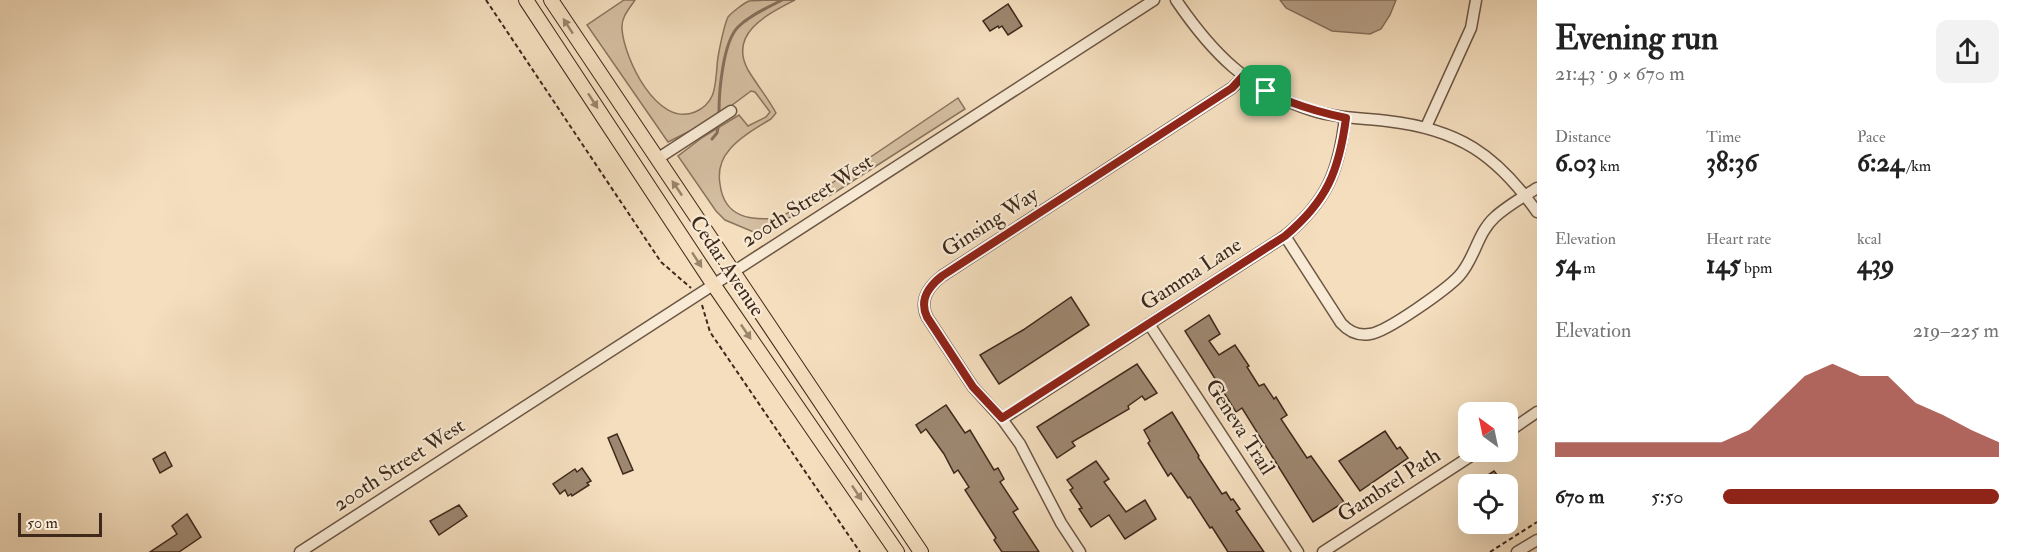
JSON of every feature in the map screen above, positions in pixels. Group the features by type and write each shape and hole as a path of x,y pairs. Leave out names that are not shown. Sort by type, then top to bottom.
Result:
{"main road":[{"name":"Cedar Avenue","path":"526,0 713,284 897,552"},
{"name":"Cedar Avenue","path":"551,0 921,552"}],"street":[{"name":"200th Street West","path":"300,552 1154,0"},
{"path":"1176,0 1204,39 1243,76 1266,91 1311,110 1346,118 1426,127 1459,140 1492,161 1513,180 1537,212"},
{"path":"1426,127 1471,28 1476,0"},
{"name":"Ginsing Way","path":"1080,552 1061,523 1020,444 1002,418 973,387 927,317 923,301 929,288 942,276 1232,88 1243,76"},
{"path":"657,159 731,111"},
{"name":"Gamma Lane","path":"1002,418 1285,236 1313,209 1331,178 1339,159 1346,118"},
{"path":"1285,236 1341,323 1353,333 1368,335 1397,321 1449,286 1460,275 1479,239 1495,217 1537,188"},
{"name":"Geneva Trail","path":"1149,324 1298,552"},
{"path":"1518,425 1537,412"},
{"name":"Gambrel Path","path":"1323,552 1462,462"},
{"path":"1517,552 1537,540"}],"path":[{"path":"486,0 661,262 697,294 705,311 710,332 860,552"},
{"path":"1490,552 1537,522"}],"shaded area":[{"path":"624,0 635,0 624,17 622,29 624,42 636,72 656,100 668,110 681,114 695,112 711,99 715,87 721,42 726,21 730,15 749,1 795,0 754,26 743,45 743,57 748,70 776,113 771,119 739,140 722,161 720,184 727,204 733,210 749,218 780,218 958,98 965,109 834,193 780,223 763,236 725,220 716,211 678,156 703,137 739,115 748,126 766,117 770,112 755,92 751,91 712,120 668,142 587,25"},
{"path":"1280,0 1396,0 1381,29 1370,34 1332,31 1286,8"}],"building":[{"path":"1008,4 1022,26 1008,35 1002,26 990,31 983,21"},
{"path":"1071,297 1089,325 999,384 980,355 1023,330"},
{"path":"1209,315 1220,334 1209,341 1219,355 1235,345 1259,386 1264,384 1274,399 1276,397 1287,415 1281,419 1307,458 1311,456 1344,502 1313,522 1242,408 1236,412 1185,331"},
{"path":"1137,364 1157,393 1145,400 1142,396 1128,406 1129,409 1072,442 1075,446 1057,458 1037,427"},
{"path":"946,405 965,433 970,430 994,470 998,468 1004,479 1000,482 1018,509 1013,512 1039,552 1002,552 994,540 996,538 965,490 969,487 958,470 954,473 926,429 921,433 916,425"},
{"path":"1172,412 1222,494 1226,492 1240,509 1236,511 1264,552 1228,552 1190,497 1188,498 1171,473 1168,476 1148,443 1150,441 1144,430"},
{"path":"1385,431 1397,449 1400,447 1408,458 1360,491 1339,461"},
{"path":"617,434 633,470 623,474 608,438"},
{"path":"165,452 172,466 160,473 153,459"},
{"path":"1096,461 1109,479 1104,482 1126,512 1145,500 1156,519 1125,539 1109,515 1091,527 1079,509 1082,508 1070,490 1073,488 1067,480"},
{"path":"582,468 591,481 587,483 589,485 572,496 571,494 568,496 565,490 560,494 553,484 575,469 577,472"},
{"path":"459,505 467,516 439,535 430,521"},
{"path":"187,514 201,537 179,552 150,552 177,534 172,526"}],"waterway":[{"path":"719,112 725,55 733,34 748,19 782,0"},
{"path":"712,139 718,128"}],"route":[{"path":"1243,76 1266,91 1311,110 1346,118 1336,169 1313,209 1285,236 1002,418 973,387 927,317 923,301 929,288 942,276 1232,88 1243,76"}]}
